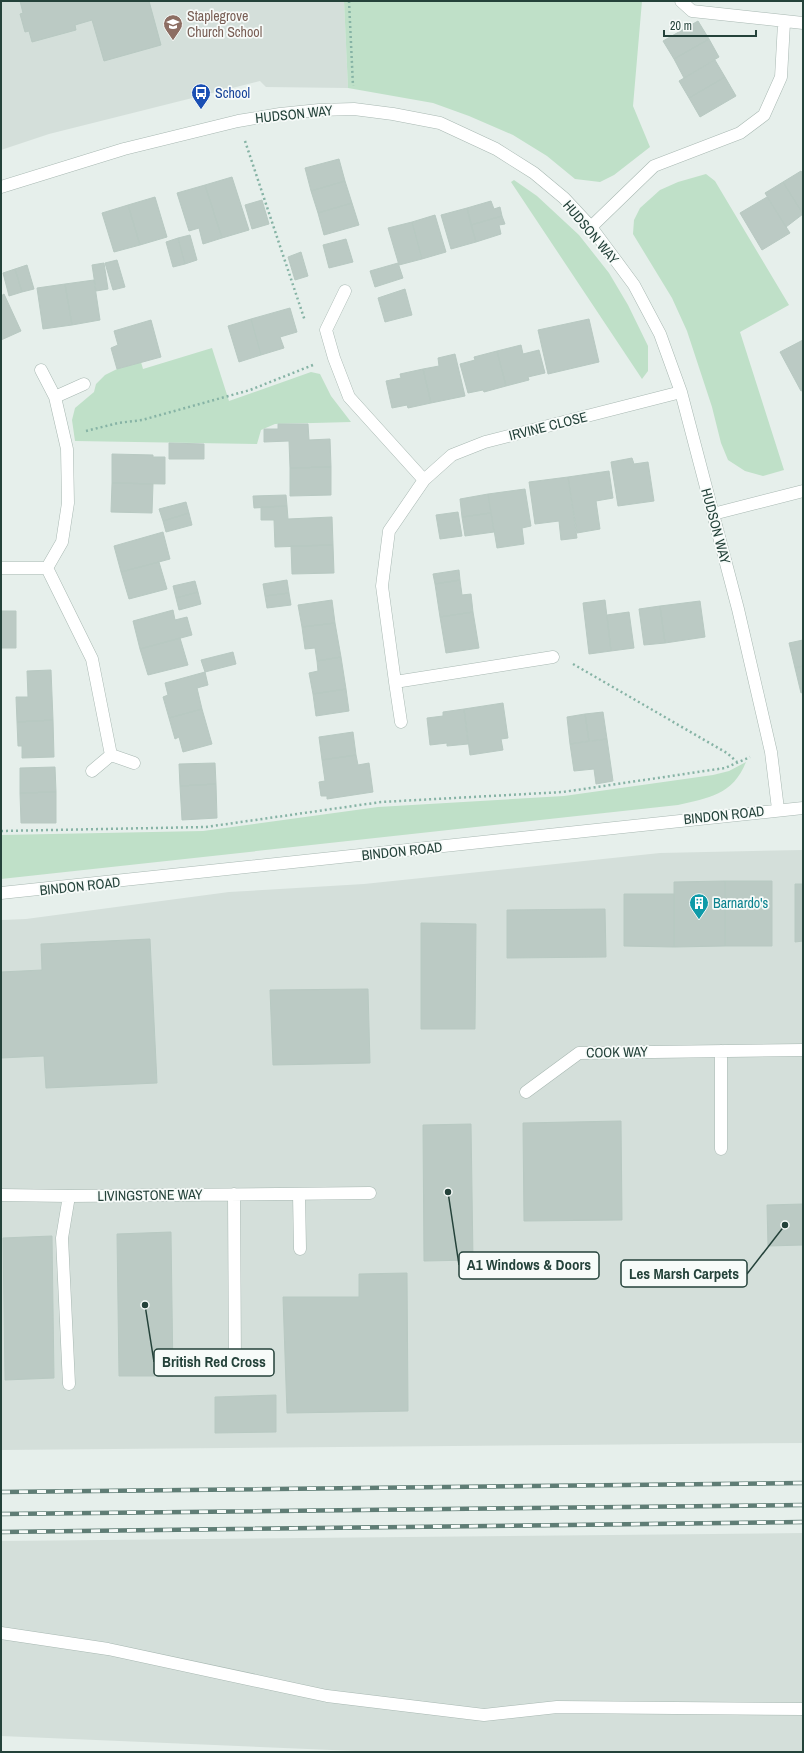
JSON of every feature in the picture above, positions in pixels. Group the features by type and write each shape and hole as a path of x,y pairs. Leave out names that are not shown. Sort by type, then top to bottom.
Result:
{"street":[{"path":"681,1 692,12 803,24"},
{"path":"591,228 654,166 740,133 764,115 782,77 784,22"},
{"name":"HUDSON WAY","path":"1,187 124,149 238,121 319,110 354,110 393,114 440,123 496,149 534,173 564,198 591,228 634,285 657,327 681,392 757,687 771,752 778,809"},
{"path":"345,291 326,330 334,358 349,397 424,480"},
{"path":"41,370 55,397 67,449 68,503 62,542 47,568"},
{"path":"55,397 84,384"},
{"name":"IRVINE CLOSE","path":"401,722 382,586 389,531 424,480 452,455 485,442 681,392"},
{"path":"713,514 803,491"},
{"path":"1,568 47,568"},
{"path":"47,568 92,659 111,755"},
{"path":"395,682 553,657"},
{"path":"111,755 134,763"},
{"path":"92,771 111,755"},
{"name":"BINDON ROAD","path":"1,893 778,809 803,808"},
{"name":"COOK WAY","path":"526,1092 579,1053 803,1050"},
{"path":"721,1051 721,1149"},
{"name":"LIVINGSTONE WAY","path":"1,1195 69,1196 370,1193"},
{"path":"234,1194 236,1368"},
{"path":"299,1194 300,1249"},
{"path":"69,1196 62,1238 69,1384"},
{"path":"1,1633 108,1649 327,1696 484,1715 557,1707 803,1709"}],"path":[{"path":"349,1 354,110"},
{"path":"238,121 306,326"},
{"path":"67,449 88,429 142,420 250,390 334,358"},
{"path":"553,657 577,665 728,753 737,762"},
{"path":"1,831 206,827 381,802 563,792 725,768 737,762 771,752"}],"shaded area":[{"name":"Staplegrove Church School","path":"1,1 344,1 348,88 266,87 260,81 49,134 1,150"},
{"path":"803,850 803,1443 1,1450 1,920 26,919 229,892 364,884 660,853"},
{"path":"803,1533 803,1752 379,1752 1,1736 1,1541"}],"green space":[{"path":"344,1 642,1 633,106 650,147 614,175 600,182 575,179 547,156 513,135 469,116 433,103 348,88"},
{"path":"706,174 715,181 789,305 740,332 784,470 763,476 745,471 728,460 721,443 712,407 687,331 672,298 633,234 634,220 640,208 660,190 678,182"},
{"path":"514,180 537,196 579,235 609,273 628,305 648,346 648,371 642,379 511,182"},
{"path":"212,348 229,401 311,372 320,374 331,396 351,422 275,424 261,430 257,444 75,441 72,420 75,408 94,392 96,384 105,375 117,369 141,362 143,369"},
{"path":"746,762 741,773 727,788 709,797 678,805 1,879 1,835 203,831 378,807 564,796 713,775 729,771"}],"building":[{"path":"20,1 149,1 161,45 104,61 92,20 75,25 76,30 32,42 29,31 25,32 20,14 23,13"},
{"path":"698,21 709,39 674,59 663,41"},
{"path":"709,39 719,57 684,78 674,59"},
{"path":"715,60 725,77 689,98 679,81"},
{"path":"725,77 736,96 700,117 689,98"},
{"path":"339,159 345,181 311,191 305,168"},
{"path":"801,171 803,174 803,214 783,182"},
{"path":"232,177 249,230 222,238 205,185"},
{"path":"345,181 352,203 318,213 311,191"},
{"path":"783,182 803,214 786,227 765,193"},
{"path":"205,185 222,238 203,244 199,228 189,231 177,193"},
{"path":"155,197 167,237 140,245 128,205"},
{"path":"767,197 790,233 762,250 740,213"},
{"path":"262,200 269,224 252,229 245,205"},
{"path":"491,201 494,209 500,207 502,216 471,225 467,208"},
{"path":"352,203 359,225 324,235 318,213"},
{"path":"128,205 140,245 114,252 102,213"},
{"path":"467,208 476,242 451,249 441,215"},
{"path":"435,215 446,252 422,259 412,222"},
{"path":"502,216 505,224 499,225 501,234 476,242 471,225"},
{"path":"412,222 422,259 399,265 388,228"},
{"path":"190,235 197,260 185,264 178,238"},
{"path":"178,238 185,264 173,267 166,242"},
{"path":"346,239 353,262 329,268 323,245"},
{"path":"301,252 308,276 295,280 288,257"},
{"path":"117,260 125,287 113,290 105,263"},
{"path":"104,263 108,289 96,291 92,265"},
{"path":"398,263 403,278 375,287 370,271"},
{"path":"27,265 34,289 22,292 15,269"},
{"path":"15,269 22,292 9,296 3,273"},
{"path":"94,280 100,320 72,325 65,284"},
{"path":"65,284 72,325 43,329 37,288"},
{"path":"405,289 412,315 385,322 378,298"},
{"path":"4,294 21,331 1,340 1,296"},
{"path":"290,308 297,332 280,337 284,348 261,355 251,319"},
{"path":"251,319 261,355 239,362 228,326"},
{"path":"589,319 599,362 548,374 538,330"},
{"path":"151,320 161,357 117,369 111,348 118,345 114,331"},
{"path":"803,340 803,390 801,391 780,352"},
{"path":"521,345 523,354 539,350 545,373 528,377 529,380 506,386 497,351"},
{"path":"497,351 506,386 484,392 483,390 468,393 460,364 475,360 474,357"},
{"path":"455,354 465,396 431,403 423,369 439,366 438,358"},
{"path":"423,369 431,403 408,408 407,405 392,408 386,381 401,378 400,374"},
{"path":"278,424 308,424 309,440 330,439 331,467 290,468 289,441 264,442 264,429 278,429"},
{"path":"169,443 204,444 204,459 169,459"},
{"path":"112,454 153,455 153,457 165,457 165,484 112,483"},
{"path":"632,458 634,464 648,462 654,501 618,506 611,462"},
{"path":"331,467 331,495 290,496 290,468"},
{"path":"609,471 613,498 596,501 600,529 577,533 568,477"},
{"path":"568,477 577,538 561,540 559,521 535,524 529,482"},
{"path":"112,483 153,484 152,513 111,512"},
{"path":"525,489 531,526 522,528 524,544 497,548 488,494"},
{"path":"488,494 491,513 462,517 460,499"},
{"path":"286,495 287,506 254,508 253,496"},
{"path":"186,502 189,513 163,521 159,509"},
{"path":"287,506 288,519 332,517 333,545 275,547 274,520 261,520 261,507"},
{"path":"458,512 462,536 440,539 436,515"},
{"path":"189,513 192,525 166,532 163,521"},
{"path":"491,513 494,532 465,536 462,517"},
{"path":"163,532 170,559 121,572 114,546"},
{"path":"333,545 334,573 292,574 291,546"},
{"path":"159,562 167,589 129,599 121,572"},
{"path":"459,570 460,580 435,584 433,574"},
{"path":"287,580 289,593 265,596 263,584"},
{"path":"460,580 462,595 471,594 473,612 440,617 435,584"},
{"path":"195,581 198,592 176,598 173,586"},
{"path":"198,592 201,604 179,610 176,598"},
{"path":"289,593 291,605 267,608 265,596"},
{"path":"332,600 335,623 302,627 298,605"},
{"path":"605,600 611,651 589,654 583,603"},
{"path":"700,601 705,637 665,643 660,606"},
{"path":"660,606 665,643 644,645 639,609"},
{"path":"173,610 175,620 187,617 192,635 140,649 133,621"},
{"path":"1,611 16,611 16,648 1,648"},
{"path":"473,612 479,648 446,653 440,617"},
{"path":"629,612 634,648 611,651 607,615"},
{"path":"335,623 341,657 317,661 315,648 305,649 302,627"},
{"path":"180,638 188,665 148,675 140,649"},
{"path":"803,640 803,666 795,668 789,643"},
{"path":"233,652 236,664 205,672 201,660"},
{"path":"341,657 346,689 313,694 309,673 318,671 317,661"},
{"path":"803,666 803,692 801,693 795,668"},
{"path":"51,670 53,720 17,722 16,697 28,697 27,671"},
{"path":"205,672 208,685 197,688 202,709 169,718 163,697 168,695 165,683"},
{"path":"346,689 349,711 316,716 313,694"},
{"path":"503,703 508,738 501,739 503,750 470,755 464,709"},
{"path":"202,709 212,744 183,752 179,737 175,739 169,718"},
{"path":"464,709 468,744 447,746 447,743 430,745 427,718 443,716 443,712"},
{"path":"603,712 607,739 589,741 585,714"},
{"path":"585,714 589,741 570,744 567,717"},
{"path":"53,720 54,757 22,758 22,746 18,746 17,722"},
{"path":"353,732 356,755 322,760 319,737"},
{"path":"607,739 613,781 596,784 594,769 574,771 570,744"},
{"path":"356,755 358,765 369,763 373,792 327,799 327,796 321,796 319,782 325,781 322,760"},
{"path":"215,763 216,784 180,786 179,764"},
{"path":"55,767 56,792 20,793 20,768"},
{"path":"216,784 217,818 182,820 180,786"},
{"path":"56,792 56,823 21,823 20,793"},
{"path":"725,881 772,881 772,946 725,946"},
{"name":"Barnardo's","path":"725,881 725,946 674,947 674,882"},
{"path":"795,884 803,884 803,941 795,942"},
{"path":"624,894 674,894 674,947 624,946"},
{"path":"605,909 606,957 507,958 507,910"},
{"path":"421,923 476,924 475,1029 421,1029"},
{"path":"150,939 157,1083 46,1088 44,1056 1,1058 1,972 42,970 41,944"},
{"path":"368,989 370,1063 273,1065 270,990"},
{"path":"621,1121 622,1220 524,1221 523,1123"},
{"path":"471,1124 473,1260 424,1261 423,1125"},
{"path":"803,1204 803,1245 768,1246 767,1205"},
{"path":"171,1232 173,1376 119,1376 117,1234"},
{"path":"52,1236 54,1378 5,1380 3,1238"},
{"path":"407,1273 408,1411 287,1413 283,1297 359,1297 359,1274"},
{"path":"276,1395 276,1432 215,1433 215,1397"}],"railway":[{"path":"1,1492 803,1483"},
{"path":"1,1514 803,1505"},
{"path":"1,1532 803,1522"}],"place":[{"name":"Staplegrove Church School","path":"173,41"},
{"name":"School","path":"201,110"},
{"name":"Barnardo's","path":"699,920"},
{"name":"A1 Windows & Doors","path":"448,1192"},
{"name":"Les Marsh Carpets","path":"785,1225"},
{"name":"British Red Cross","path":"145,1305"}]}
